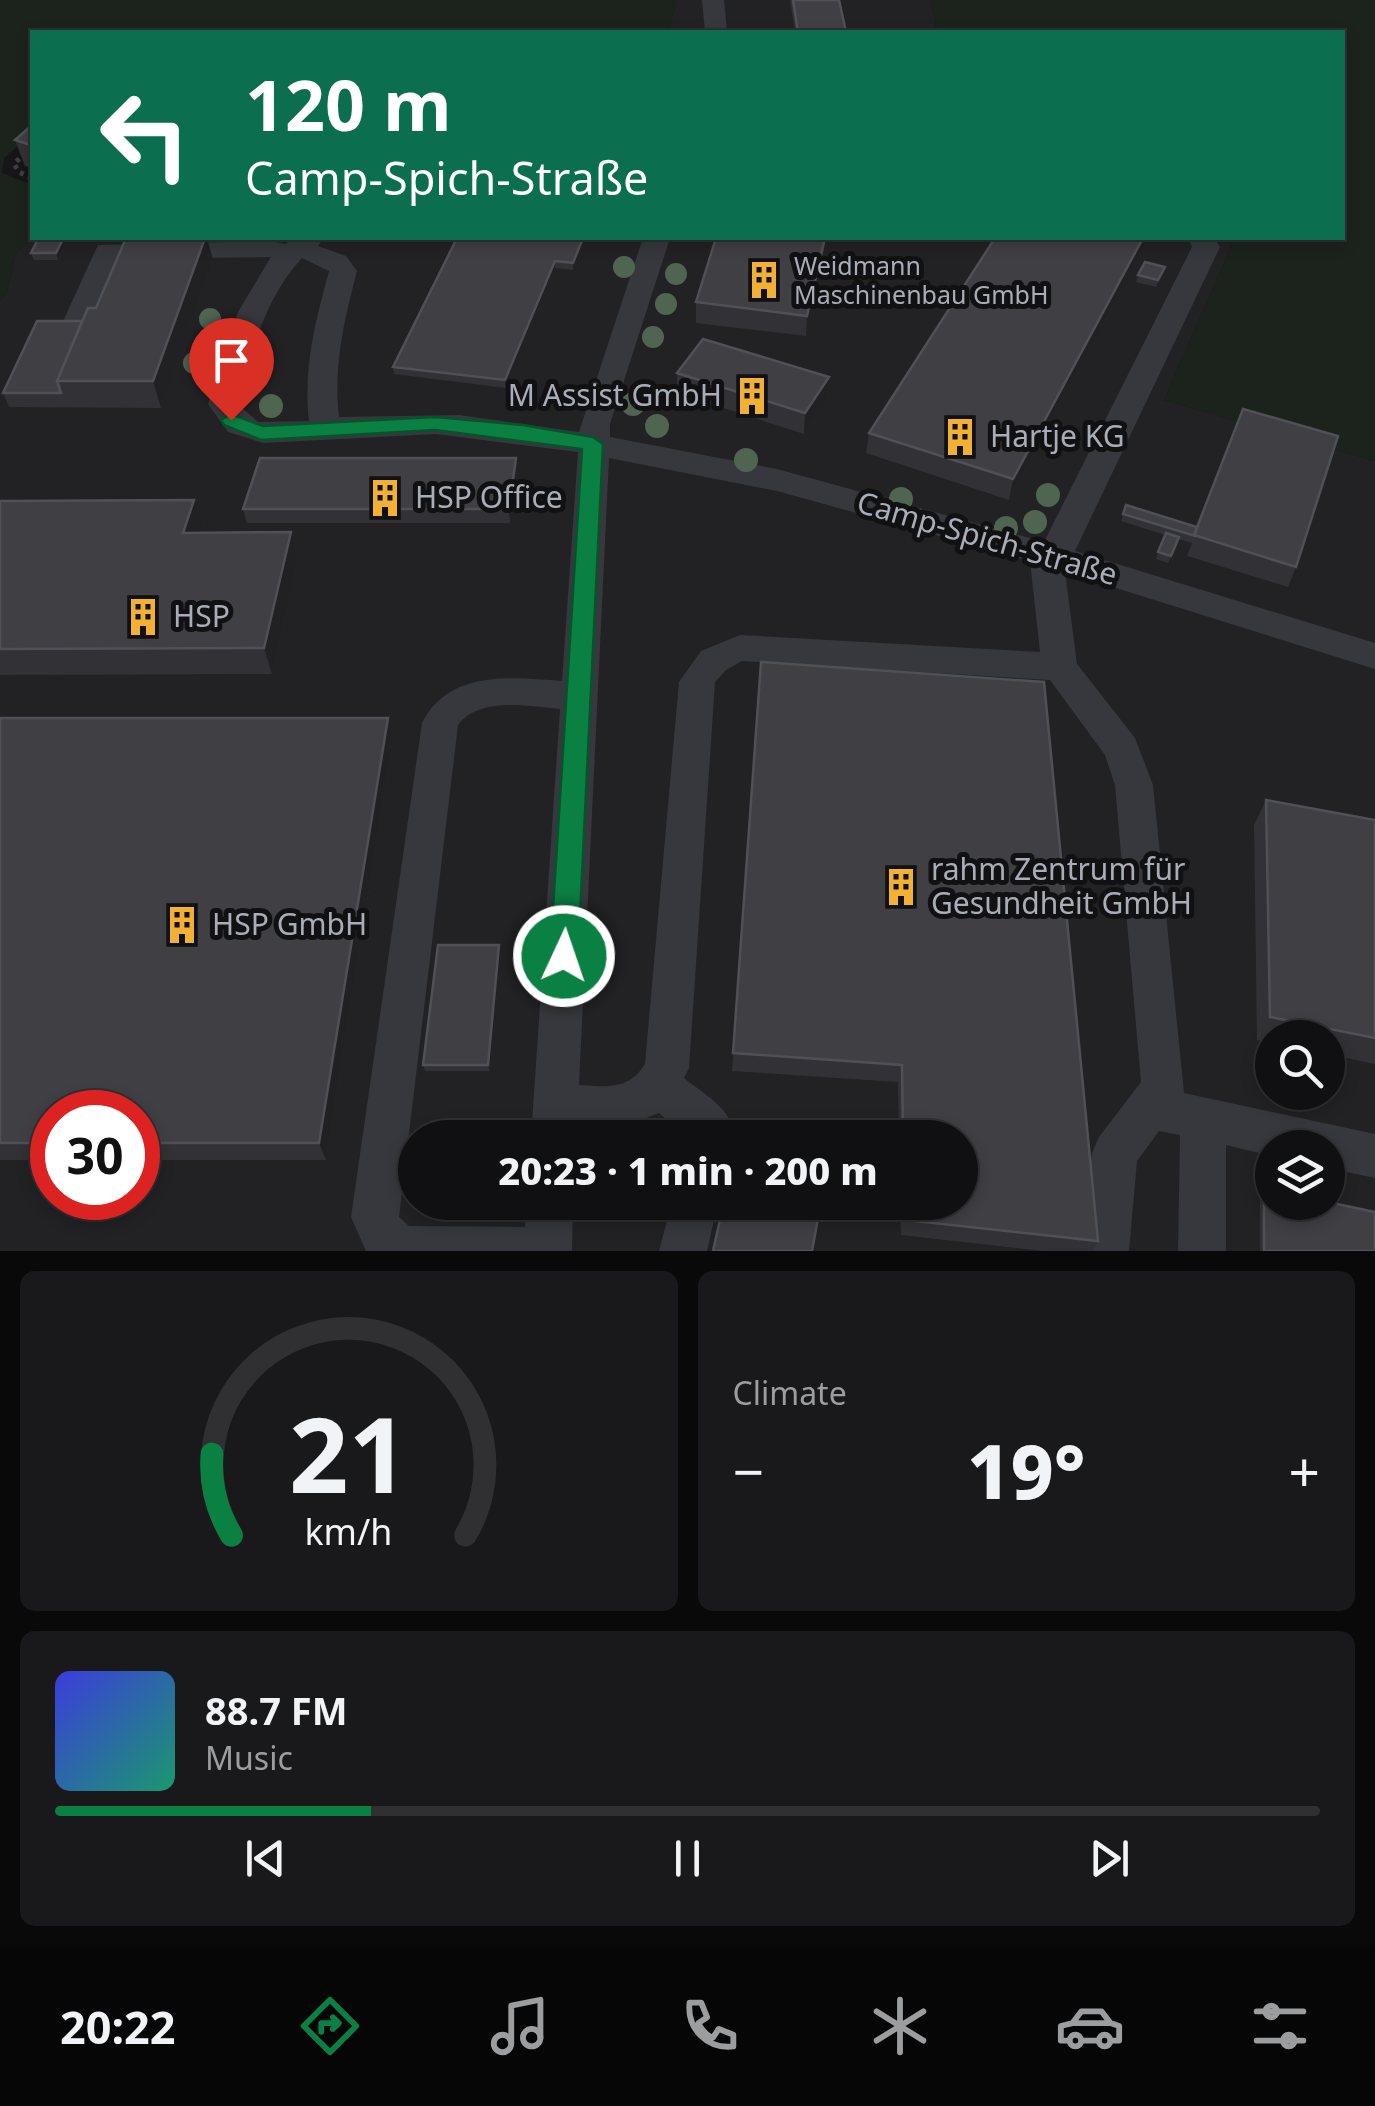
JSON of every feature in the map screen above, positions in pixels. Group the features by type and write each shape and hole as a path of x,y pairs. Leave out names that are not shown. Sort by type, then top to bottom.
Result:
{"street":[{"path":"713,0 716,30"},
{"path":"555,1120 593,444 601,403 656,240"},
{"path":"1105,1251 1115,1153 1164,1088 1134,785 1122,749 1060,668 1051,554 1206,247 1203,240"},
{"path":"78,320 108,251 299,246 336,262 343,271 326,336 320,385 325,428"},
{"name":"Camp-Spich-Straße","path":"299,246 254,302 223,404 231,420 261,433 435,424 523,432 593,444 805,487 1051,554 1375,656"},
{"path":"560,1120 643,1102 659,1085 667,1068 697,682 702,668 716,657 740,648 1060,668"},
{"path":"549,1220 548,1251 409,1250 380,1236 376,1217 440,723 445,709 464,697 578,696"},
{"path":"659,1085 700,1120"},
{"path":"1148,1108 1375,1156"},
{"path":"1202,1251 1203,1119"},
{"path":"683,1251 690,1220"}],"path":[{"path":"30,148 14,164 19,172 30,177"}],"shaded area":[{"path":"0,0 677,0 669,30 30,30 30,136 4,158 2,173 30,184 32,240 16,253 6,295 0,300"},
{"path":"677,0 931,0 937,30 669,30"},
{"path":"931,0 1375,0 1375,461 1164,400 1234,240 1345,240 1345,30 937,30"},
{"path":"32,240 1234,240 1164,400 1375,461 1375,1251 0,1251 0,300 6,295 16,253"}],"building":[{"path":"793,0 839,0 846,30 798,30"},
{"path":"30,127 30,145 15,140"},
{"path":"38,240 62,240 56,253 31,253"},
{"path":"125,240 204,240 153,381 57,381 88,308 96,308"},
{"path":"456,240 582,240 573,263 555,261 505,380 393,367"},
{"name":"Weidmann Maschinenbau GmbH","path":"715,240 825,240 807,316 696,302"},
{"path":"994,240 1142,240 1013,479 869,433"},
{"path":"1145,262 1165,267 1158,280 1138,275"},
{"path":"37,321 82,321 57,381 61,393 3,393"},
{"path":"703,339 829,377 805,413 677,373"},
{"path":"1243,409 1338,436 1296,567 1194,535"},
{"name":"HSP Office","path":"260,458 516,458 509,509 243,509"},
{"name":"HSP","path":"194,500 183,533 291,532 264,648 0,649 0,501"},
{"path":"1126,505 1197,527 1195,536 1123,514"},
{"path":"1166,533 1179,537 1171,556 1158,552"},
{"name":"rahm Zentrum für Gesundheit GmbH","path":"761,662 1044,682 1098,1241 905,1220 978,1220 978,1120 903,1120 902,1065 733,1053"},
{"name":"HSP GmbH","path":"0,718 388,718 319,1143 160,1143 160,1090 30,1090 30,1143 0,1143"},
{"path":"1266,800 1375,820 1375,1038 1345,1032 1345,1020 1270,1017"},
{"path":"438,945 499,945 488,1065 423,1065"},
{"path":"1345,1206 1375,1212 1375,1251 1264,1251 1264,1220 1345,1220"},
{"path":"720,1220 818,1220 812,1251 713,1251"}],"place":[{"name":"Weidmann Maschinenbau GmbH","path":"764,280"},
{"name":"M Assist GmbH","path":"752,396"},
{"name":"Hartje KG","path":"960,437"},
{"name":"HSP Office","path":"385,498"},
{"name":"HSP","path":"143,617"},
{"name":"rahm Zentrum für Gesundheit GmbH","path":"901,887"},
{"name":"HSP GmbH","path":"182,925"}],"route":[{"path":"231,420 261,433 355,425 435,424 523,432 593,444 564,956"}]}
